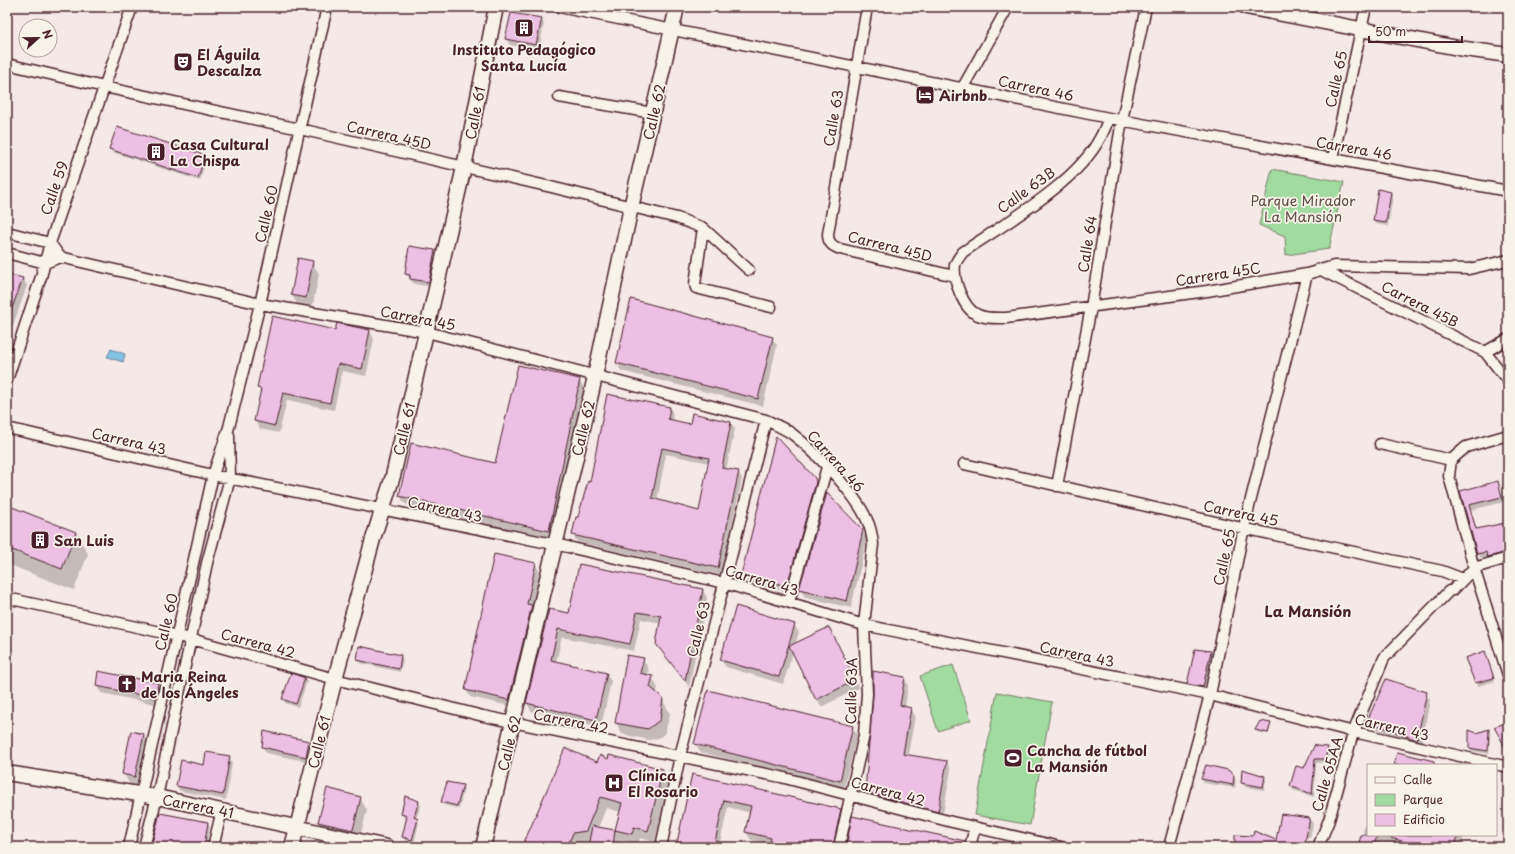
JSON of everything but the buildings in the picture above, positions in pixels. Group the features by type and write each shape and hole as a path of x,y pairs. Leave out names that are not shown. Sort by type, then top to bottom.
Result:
{"street":[{"name":"Calle 59","path":"7,380 45,263 50,243 132,7"},
{"name":"Calle 60","path":"128,847 213,475 229,427 260,304 327,7"},
{"name":"Calle 61","path":"292,847 334,679 393,476 464,167 496,7"},
{"name":"Carrera 46","path":"559,7 963,87 1109,118 1508,191"},
{"name":"Calle 62","path":"483,847 514,723 594,377 631,206 677,7"},
{"name":"Calle 63","path":"828,234 867,7"},
{"path":"963,87 1008,7"},
{"name":"Calle 64","path":"1057,486 1091,307 1122,120 1146,7"},
{"path":"1246,7 1458,48 1508,54"},
{"name":"Calle 65","path":"1333,158 1366,7"},
{"name":"Carrera 45D","path":"7,64 104,87 300,129 677,218 703,228 749,270"},
{"path":"559,97 653,114"},
{"name":"Calle 63B","path":"954,276 955,263 963,252 1040,198 1066,178 1083,161 1100,139 1109,118"},
{"path":"703,228 695,284 696,288 700,291 771,307"},
{"path":"7,232 50,243 60,257 45,263 7,253"},
{"name":"Carrera 45D","path":"828,234 828,240 833,246 840,249 954,276"},
{"name":"Carrera 45","path":"60,257 260,304 427,332 554,364 594,377 766,420"},
{"name":"Carrera 45C","path":"954,276 967,305 976,315 989,318 1006,318 1207,291 1308,274 1319,269 1334,266 1353,265 1469,269 1508,260"},
{"name":"Carrera 45B","path":"1319,269 1485,352"},
{"name":"Calle 65","path":"1169,847 1210,694 1244,527 1308,274"},
{"path":"1508,339 1485,352 1508,382"},
{"name":"Carrera 46","path":"766,420 790,432 806,445 827,467 860,508 872,532"},
{"name":"Calle 63","path":"661,847 680,756 766,420"},
{"name":"Calle 60","path":"144,847 157,797 207,563 230,478 229,427"},
{"name":"Carrera 43","path":"7,428 213,475 554,545 724,583 864,625 1210,694 1354,732 1495,764"},
{"path":"1508,435 1466,447 1451,460 1449,476 1474,568 1508,676"},
{"path":"1380,444 1451,460"},
{"name":"Carrera 45","path":"964,464 1436,570 1463,579"},
{"path":"789,602 827,467"},
{"name":"Calle 63A","path":"839,847 864,736 866,715 864,625 873,544 872,532"},
{"path":"1463,579 1474,568 1508,558"},
{"name":"Calle 65AA","path":"1318,847 1329,820 1354,732 1384,658 1449,591 1453,590 1463,579"},
{"name":"Carrera 42","path":"7,598 191,639 334,679 514,723 781,777 975,827 1061,847"},
{"name":"Carrera 43","path":"1497,764 1508,767"},
{"name":"Carrera 41","path":"7,773 157,797 297,826 387,847"},
{"path":"214,847 222,810"},
{"path":"970,847 975,827"}],"green space":[{"name":"Parque Mirador La Mansión","path":"1272,169 1344,182 1329,249 1286,255 1285,236 1259,225"},
{"path":"953,665 971,720 938,731 920,676"},
{"name":"Cancha de fútbol La Mansión","path":"997,692 1052,702 1030,825 975,815"}],"water":[{"path":"111,349 125,354 123,362 107,357"}],"place":[{"name":"Instituto Pedagógico Santa Lucía","path":"524,28"},
{"name":"El Águila Descalza","path":"183,62"},
{"name":"Airbnb","path":"925,95"},
{"name":"Casa Cultural La Chispa","path":"156,152"},
{"name":"San Luis","path":"40,540"},
{"name":"Maria Reina de los Ángeles","path":"127,684"},
{"name":"Cancha de fútbol La Mansión","path":"1013,758"},
{"name":"Clínica El Rosario","path":"614,783"}],"district":[{"name":"La Mansión","path":"1308,610"}]}
